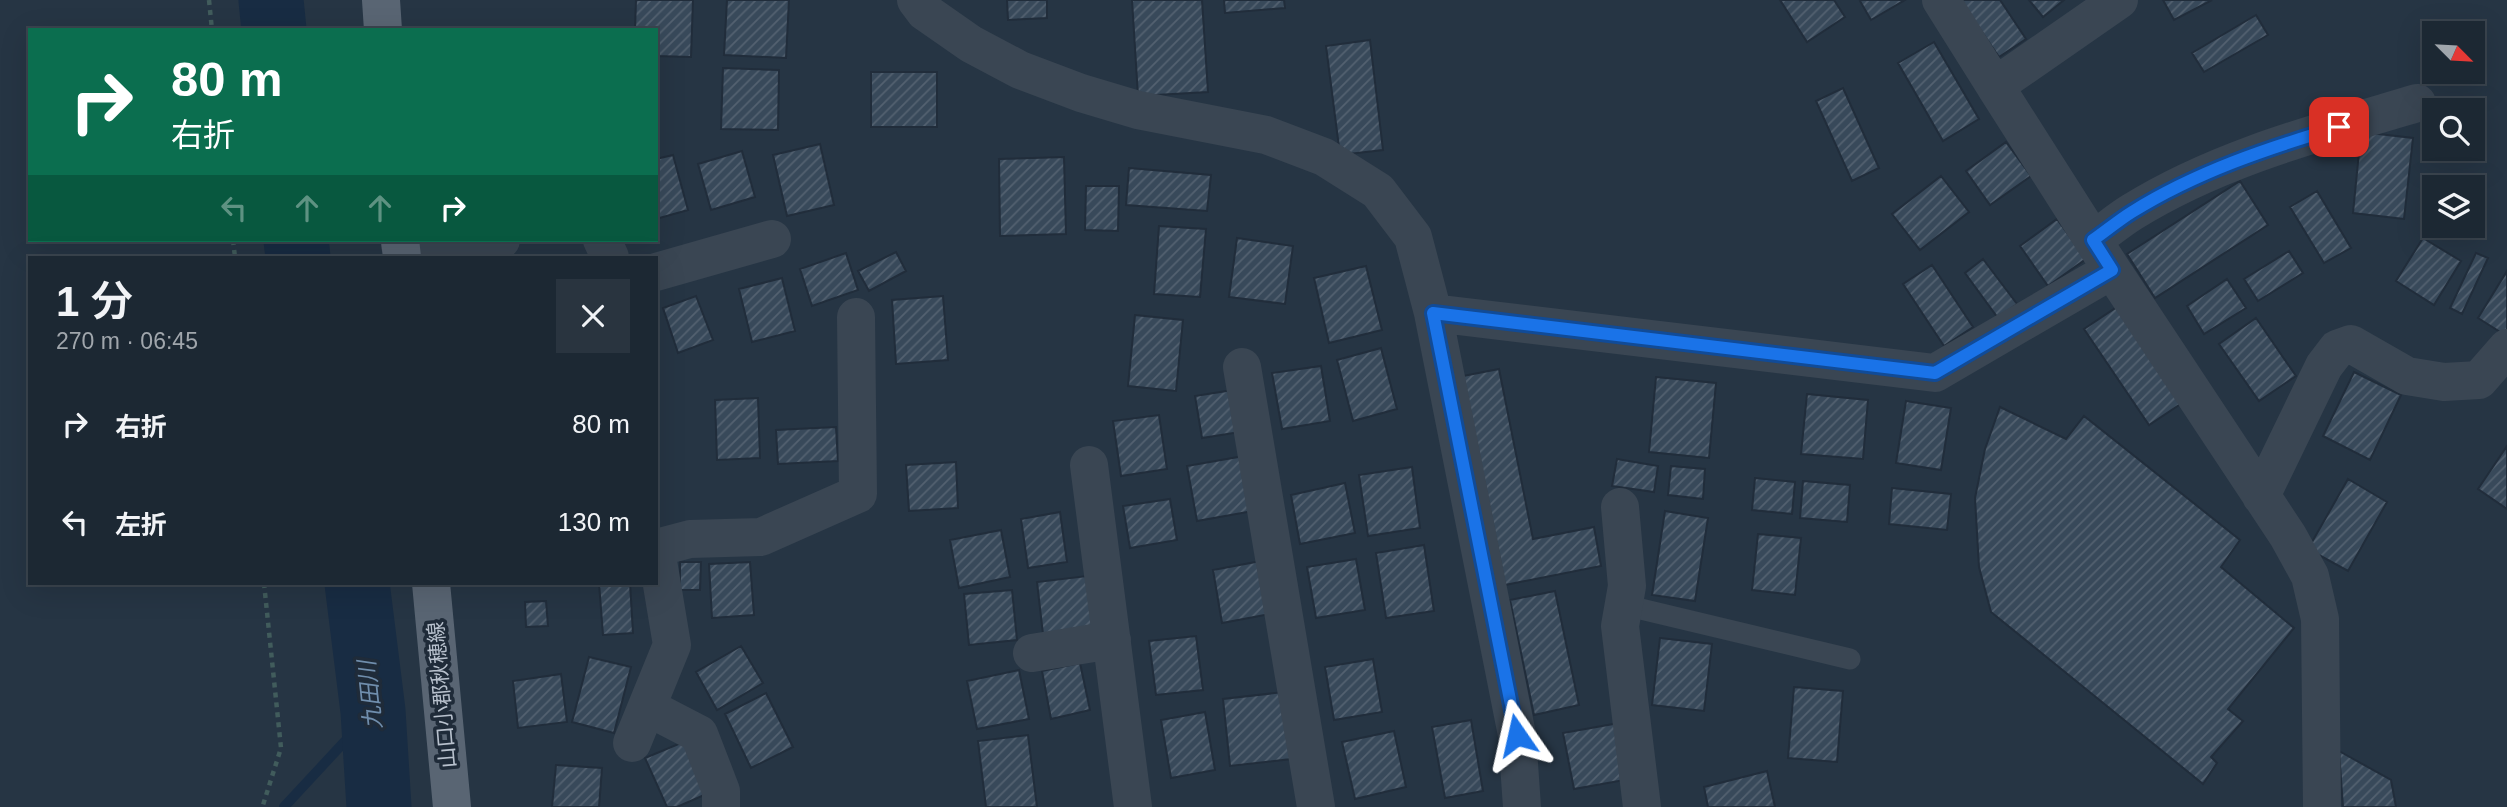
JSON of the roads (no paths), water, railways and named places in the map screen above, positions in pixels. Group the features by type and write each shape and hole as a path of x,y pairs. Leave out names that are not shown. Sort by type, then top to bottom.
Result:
{"main road":[{"path":"381,0 383,28"},
{"name":"山口小郡秋穂線","path":"431,585 452,807"}],"street":[{"path":"916,0 925,12 971,44 1020,70 1081,93 1138,110 1266,135 1324,157 1378,191 1413,237 1433,313 1517,735 1522,807"},
{"path":"1941,0 2103,255 2288,536 2310,576 2320,619 2322,807"},
{"path":"1995,86 2119,0"},
{"path":"1433,313 1935,373 2103,255 2132,212 2202,175 2288,142 2417,103"},
{"path":"658,271 772,239"},
{"path":"401,247 472,242"},
{"path":"658,548 690,539 761,537 859,494 856,317"},
{"path":"2261,496 2325,366 2337,349 2351,344 2407,376 2444,382 2479,380 2507,348"},
{"path":"1242,367 1316,807"},
{"path":"1089,465 1133,807"},
{"path":"1620,507 1627,586 1620,626 1643,807"},
{"path":"632,743 672,645 658,561"},
{"path":"1032,653 1112,640"},
{"path":"647,706 699,734 721,791 721,807"}],"lane":[{"path":"1624,606 1850,659"}],"waterway":[{"name":"九田川","path":"271,0 274,28"},
{"name":"九田川","path":"296,242 298,256"},
{"name":"九田川","path":"357,585 373,711 379,807"},
{"path":"284,807 373,711"}]}
